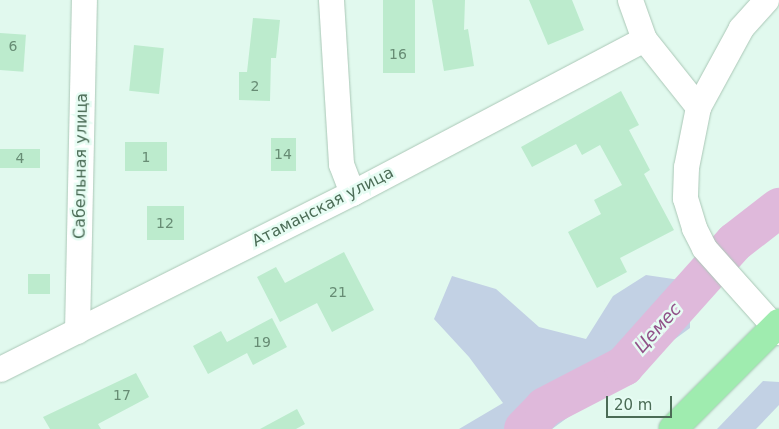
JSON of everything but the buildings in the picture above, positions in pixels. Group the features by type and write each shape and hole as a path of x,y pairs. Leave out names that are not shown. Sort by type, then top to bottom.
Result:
{"highway":[{"path":"673,429 777,327"}],"street":[{"name":"Сабельная улица","path":"77,331 84,0"},
{"path":"332,0 341,164 352,193"},
{"path":"630,0 644,39 698,107"},
{"path":"766,0 741,28 698,107 686,167 685,198 704,248 724,273 777,327"},
{"name":"Атаманская улица","path":"0,369 352,193 644,39"}],"shaded area":[{"path":"646,275 680,280 690,303 690,328 552,429 459,429 503,403 469,357 434,319 452,276 496,289 539,327 586,339 613,296"},
{"path":"763,381 779,382 779,405 756,429 717,429"}],"waterway":[{"name":"Цемес","path":"524,429 545,407 624,366 735,242 779,208"}]}
